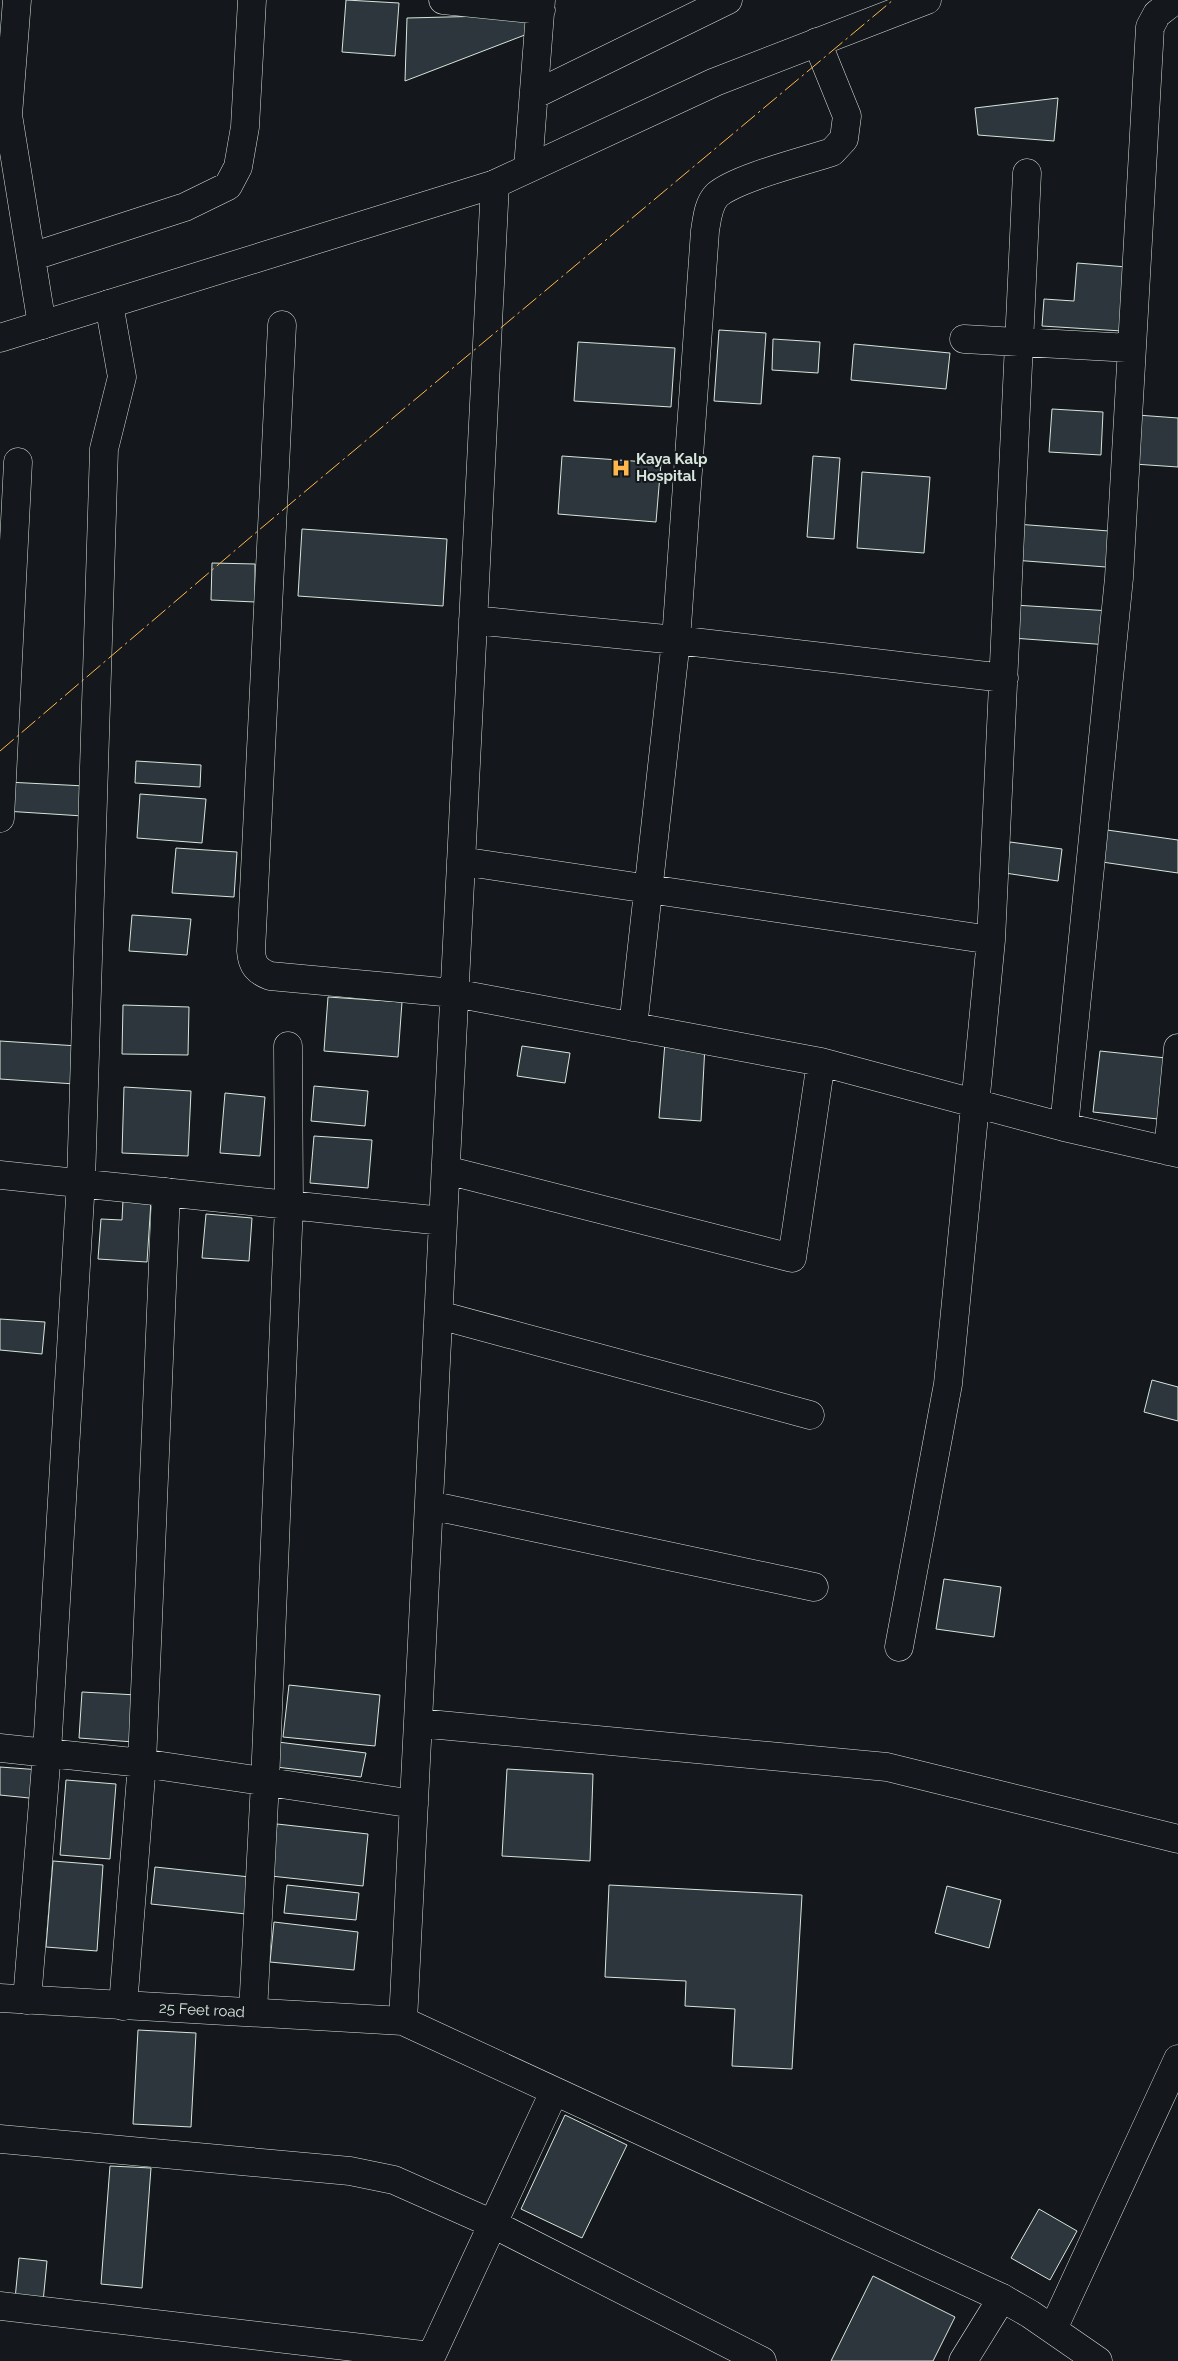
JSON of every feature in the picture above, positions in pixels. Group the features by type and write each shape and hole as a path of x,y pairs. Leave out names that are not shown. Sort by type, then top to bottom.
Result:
{"street":[{"path":"17,0 7,57 9,176 31,257 42,324"},
{"path":"31,257 185,207 228,186 238,167 245,127 252,0"},
{"path":"443,0 541,5 528,168"},
{"path":"534,95 728,0"},
{"path":"0,338 495,184 715,82 927,0"},
{"path":"1064,1127 1119,578 1150,36 1157,14 1175,0"},
{"path":"633,1027 676,640 706,221 716,196 731,185 832,152 844,139 847,116 817,42"},
{"path":"899,1647 948,1384 991,940 1027,173"},
{"path":"495,184 403,2021 1002,2298 1053,2329 1098,2361"},
{"path":"27,2000 47,1752 81,1181 104,449 122,378 109,304"},
{"path":"282,325 252,961 259,972 270,976 454,993 821,1062 976,1105 1173,1152 1178,1048"},
{"path":"964,339 1131,348"},
{"path":"0,818 18,462"},
{"path":"473,620 676,640 1004,678"},
{"path":"461,861 991,940"},
{"path":"253,2012 265,1782 289,1205 288,1046"},
{"path":"446,1170 792,1258 821,1062"},
{"path":"0,1175 81,1181 166,1192 443,1221"},
{"path":"123,2006 142,1763 166,1192"},
{"path":"439,1315 810,1415"},
{"path":"429,1505 814,1587"},
{"path":"418,1724 888,1767 1178,1840"},
{"path":"0,1748 142,1763 414,1804"},
{"name":"25 Feet road","path":"0,1998 403,2021"},
{"path":"1053,2329 1178,2059"},
{"path":"0,2306 430,2358 554,2092"},
{"path":"0,2139 350,2171 394,2180 493,2224 762,2361"},
{"path":"963,2361 1002,2298"}],"building":[{"path":"346,0 399,3 395,56 342,52"},
{"path":"528,15 530,33 405,81 407,18"},
{"path":"1058,98 1054,141 978,135 975,108"},
{"path":"1077,263 1127,267 1122,331 1042,326 1044,299 1074,301"},
{"path":"719,330 766,333 761,404 714,401"},
{"path":"773,339 820,342 818,373 772,370"},
{"path":"578,342 675,348 671,407 574,401"},
{"path":"854,344 950,353 946,389 851,380"},
{"path":"1052,409 1103,412 1101,455 1049,452"},
{"path":"1137,415 1178,418 1178,467 1134,464"},
{"path":"562,456 661,463 656,522 558,514"},
{"path":"813,456 840,458 834,539 807,537"},
{"path":"862,472 930,477 924,553 857,548"},
{"path":"1016,524 1109,531 1106,567 1013,560"},
{"path":"302,529 447,539 443,606 298,596"},
{"path":"212,563 255,564 255,602 211,600"},
{"path":"1014,605 1111,611 1109,645 1012,638"},
{"path":"136,761 201,765 200,787 135,783"},
{"path":"7,782 85,786 83,816 5,811"},
{"path":"140,794 206,799 202,843 137,838"},
{"path":"1100,829 1178,840 1178,873 1095,861"},
{"path":"1010,842 1062,849 1058,881 1005,873"},
{"path":"176,848 237,852 234,897 172,893"},
{"path":"132,915 191,919 187,955 129,951"},
{"path":"328,997 402,1002 398,1057 324,1051"},
{"path":"123,1005 189,1007 188,1055 122,1054"},
{"path":"0,1041 78,1046 75,1084 0,1079"},
{"path":"665,1042 705,1045 701,1121 659,1118"},
{"path":"522,1046 570,1053 565,1083 517,1076"},
{"path":"1100,1051 1166,1058 1158,1119 1093,1112"},
{"path":"314,1086 368,1091 365,1126 311,1121"},
{"path":"124,1087 191,1091 188,1156 122,1153"},
{"path":"225,1093 265,1097 260,1156 220,1153"},
{"path":"314,1136 372,1140 368,1188 310,1183"},
{"path":"123,1200 151,1201 147,1262 98,1259 101,1219 122,1220"},
{"path":"206,1214 252,1218 249,1261 202,1258"},
{"path":"0,1319 45,1322 42,1354 0,1350"},
{"path":"1152,1380 1178,1387 1178,1421 1144,1412"},
{"path":"944,1579 1001,1587 994,1637 936,1629"},
{"path":"289,1685 380,1695 375,1746 283,1737"},
{"path":"82,1692 137,1695 134,1742 79,1738"},
{"path":"278,1742 366,1753 361,1777 276,1767"},
{"path":"0,1767 41,1770 39,1799 0,1795"},
{"path":"507,1769 593,1774 590,1861 502,1856"},
{"path":"66,1780 116,1784 110,1859 60,1855"},
{"path":"277,1824 368,1834 363,1886 271,1876"},
{"path":"53,1861 103,1865 97,1951 46,1947"},
{"path":"155,1867 250,1877 246,1914 151,1904"},
{"path":"287,1885 359,1893 356,1920 284,1913"},
{"path":"609,1885 802,1895 792,2069 732,2066 735,2009 685,2006 686,1981 605,1977"},
{"path":"947,1886 1001,1900 989,1948 935,1933"},
{"path":"274,1922 358,1932 354,1970 270,1962"},
{"path":"138,2030 196,2033 191,2127 133,2124"},
{"path":"565,2115 627,2145 582,2238 521,2209"},
{"path":"110,2166 151,2168 142,2288 101,2284"},
{"path":"1039,2209 1077,2231 1050,2280 1011,2258"},
{"path":"19,2258 47,2261 43,2302 15,2299"},
{"path":"873,2276 955,2317 933,2361 831,2361"}],"power":[{"path":"0,751 259,530 893,0"}],"place":[{"name":"Kaya Kalp Hospital","path":"621,468"}]}
